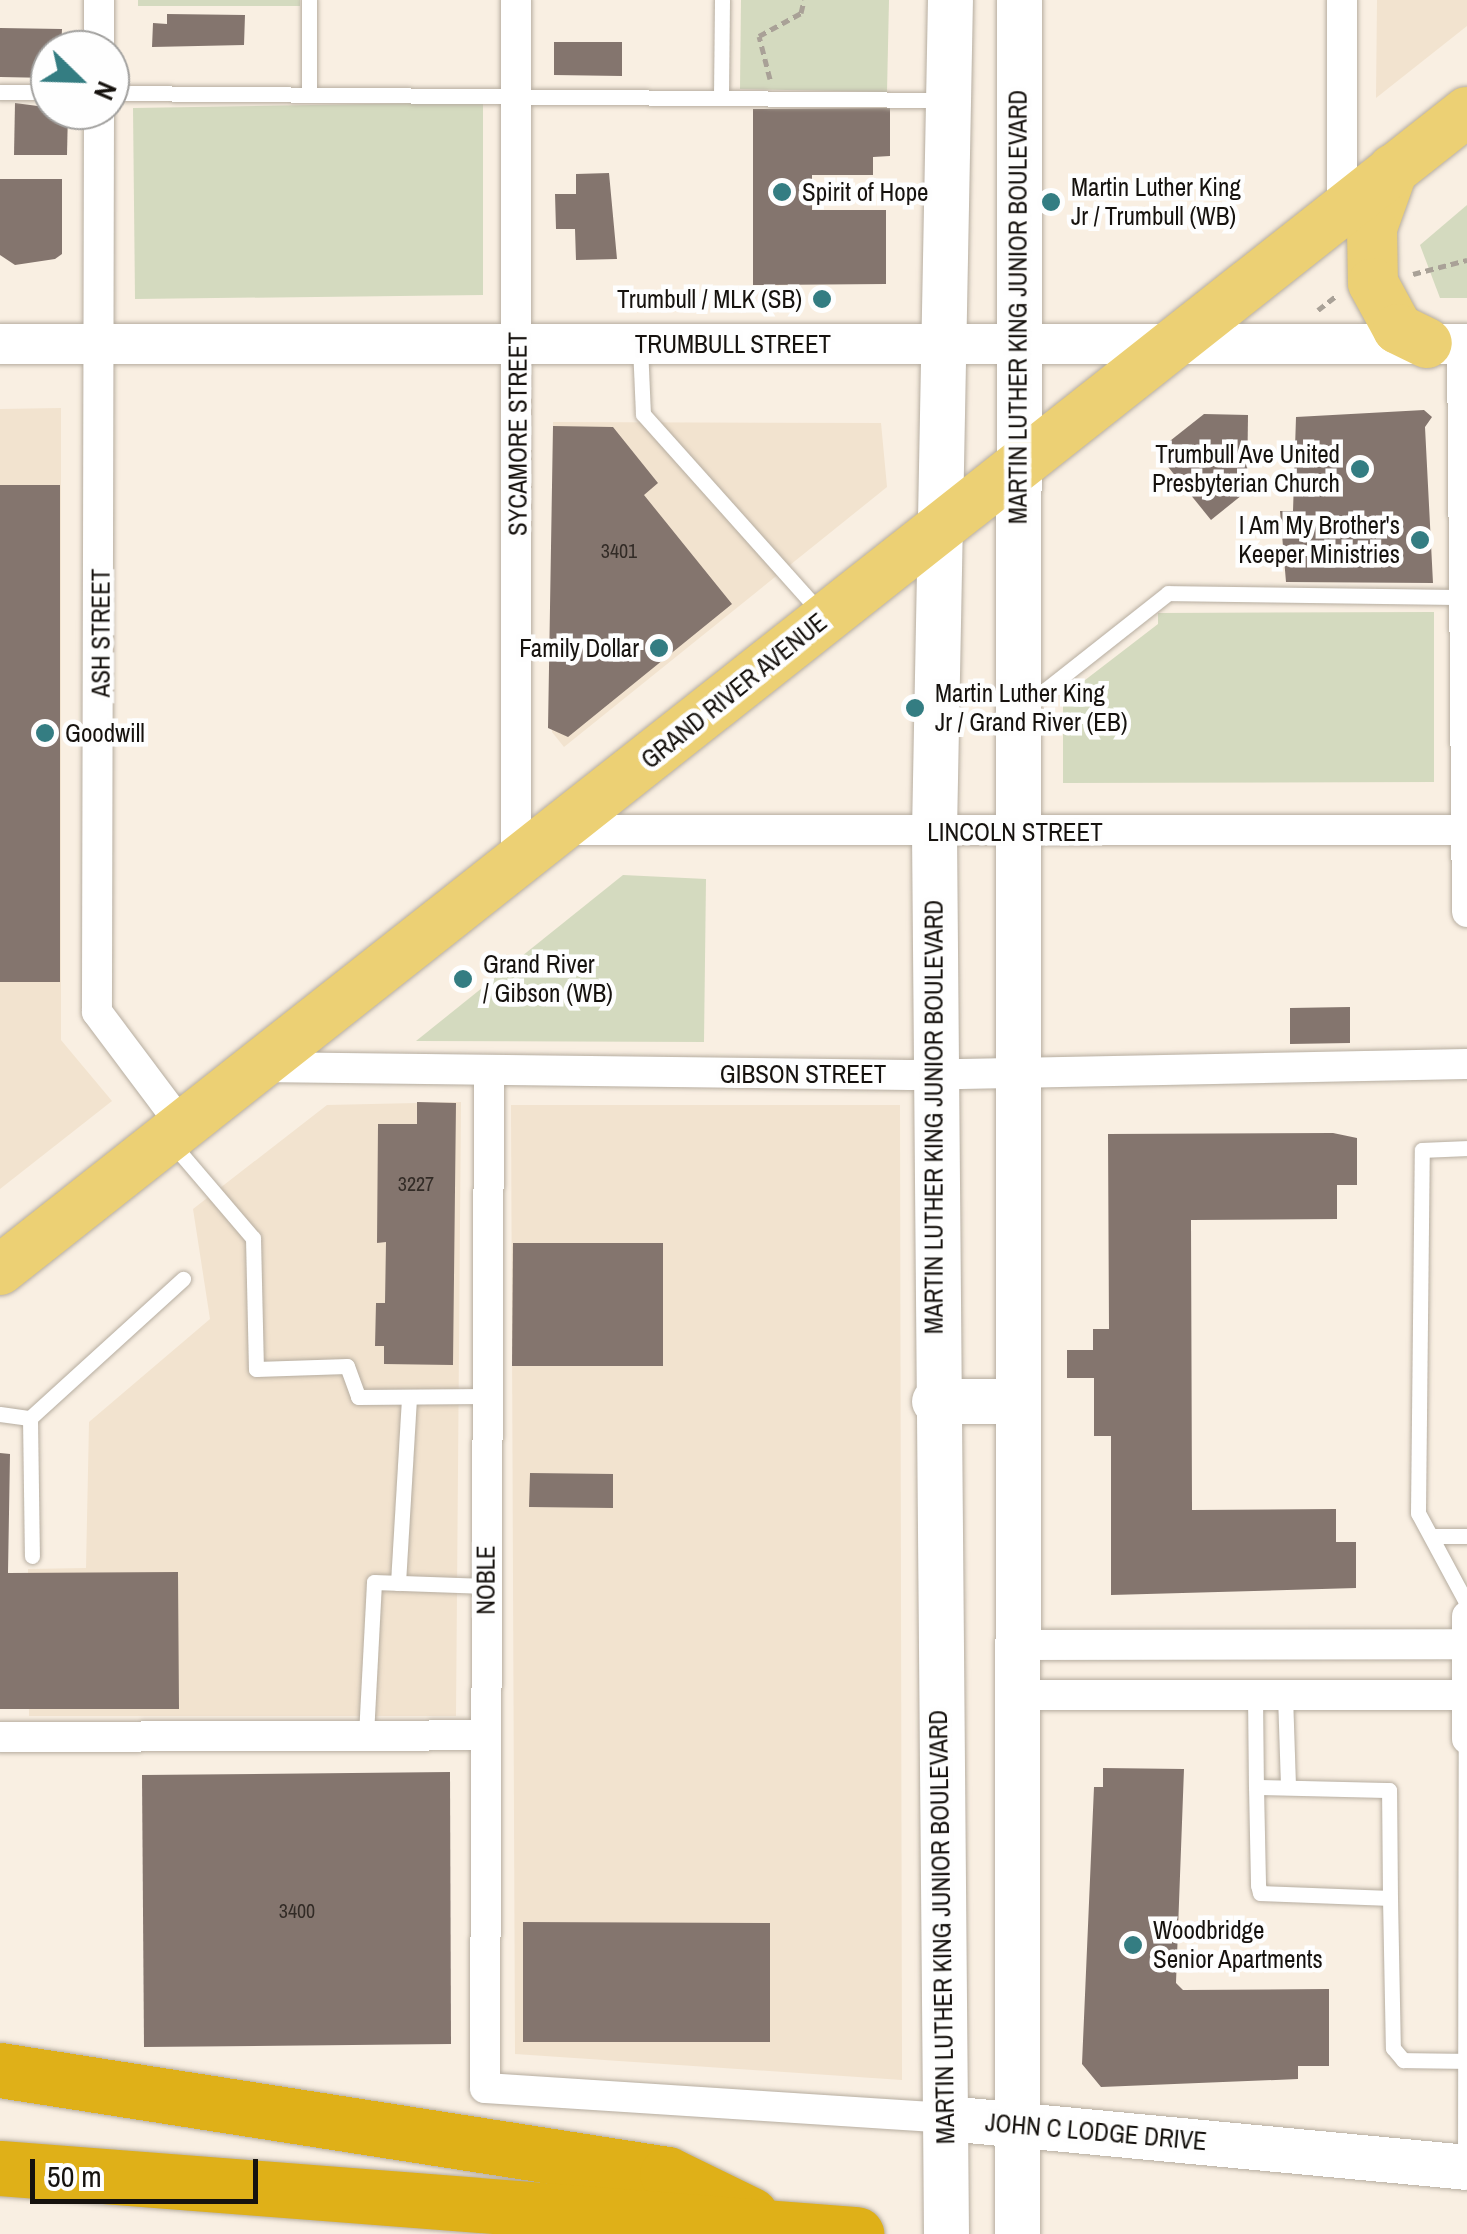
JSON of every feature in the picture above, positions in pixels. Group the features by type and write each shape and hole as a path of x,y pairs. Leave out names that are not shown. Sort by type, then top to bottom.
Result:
{"highway":[{"path":"0,2070 666,2174 776,2228"},
{"path":"0,2168 856,2234"}],"main road":[{"name":"MARTIN LUTHER KING JUNIOR BOULEVARD","path":"946,2234 934,1401 934,831 936,527 945,344 950,0"},
{"name":"MARTIN LUTHER KING JUNIOR BOULEVARD","path":"1017,2234 1013,2125 1019,0"},
{"name":"GRAND RIVER AVENUE","path":"0,1270 564,830 1166,344 1467,112"},
{"path":"1393,169 1372,228 1374,284 1398,330 1452,343"},
{"path":"934,1401 1015,1401"},
{"name":"JOHN C LODGE DRIVE","path":"947,2118 1466,2167"}],"street":[{"path":"99,0 99,30"},
{"name":"SYCAMORE STREET","path":"516,0 516,868"},
{"path":"1342,0 1342,210"},
{"name":"ASH STREET","path":"99,130 104,344 98,1012 176,1133"},
{"path":"1452,343 1465,497 1467,912"},
{"name":"TRUMBULL STREET","path":"0,344 1452,343"},
{"name":"LINCOLN STREET","path":"564,830 1467,830"},
{"name":"GIBSON STREET","path":"259,1067 1015,1071 1467,1064"},
{"name":"NOBLE","path":"485,2088 489,1071"},
{"path":"1466,1739 1467,1616"},
{"path":"1014,1644 1466,1644"},
{"path":"1014,1695 1466,1695"},
{"path":"0,1736 485,1735"},
{"name":"JOHN C LODGE DRIVE","path":"485,2088 947,2118"}],"lane":[{"path":"309,0 309,92"},
{"path":"721,96 722,0"},
{"path":"0,92 30,92"},
{"path":"130,92 948,100"},
{"path":"640,345 643,414 824,618"},
{"path":"1016,712 1168,593 1466,597"},
{"path":"176,1133 252,1238 256,1369 346,1366 358,1397 486,1396"},
{"path":"1467,1148 1422,1150 1418,1513 1467,1601 1467,1616"},
{"path":"32,1556 30,1418 182,1279"},
{"path":"398,1582 409,1398"},
{"path":"0,1414 30,1418"},
{"path":"1430,1536 1467,1536"},
{"path":"366,1735 374,1582 486,1586"},
{"path":"1254,1695 1260,1893 1390,1898"},
{"path":"1285,1695 1288,1787"},
{"path":"1466,1739 1466,2167"},
{"path":"1256,1787 1389,1790 1392,2048 1403,2060 1465,2061"}],"path":[{"path":"758,97 771,80 759,36 801,13 804,0"},
{"path":"1405,276 1467,260"}],"shaded area":[{"path":"1377,0 1467,0 1467,26 1376,98"},
{"path":"61,408 61,1040 112,1101 0,1189 0,409"},
{"path":"553,422 881,423 887,487 564,747 552,732"},
{"path":"461,1102 456,1716 29,1716 28,1569 86,1568 89,1422 210,1319 193,1209 327,1105"},
{"path":"511,1105 900,1105 902,2080 515,2054"}],"green space":[{"path":"138,0 300,0 300,6 138,6"},
{"path":"741,0 889,0 887,92 740,89"},
{"path":"483,102 483,295 135,299 133,108"},
{"path":"1467,205 1467,298 1440,298 1420,245"},
{"path":"1434,612 1434,782 1063,783 1063,697 1158,624 1158,613"},
{"path":"623,875 706,879 704,1042 416,1041"}],"building":[{"path":"167,14 245,15 244,45 152,47 153,23 167,24"},
{"path":"0,28 62,29 30,30 30,78 0,77"},
{"path":"554,42 622,42 622,76 554,75"},
{"path":"15,103 30,105 30,130 68,130 67,155 14,155"},
{"name":"Spirit of Hope","path":"890,108 890,156 873,157 873,175 812,175 812,210 886,210 886,284 753,285 753,109"},
{"path":"609,173 617,259 576,260 575,229 556,229 555,194 576,194 576,174"},
{"path":"0,179 62,179 62,254 55,259 15,265 0,255"},
{"path":"1424,410 1432,417 1425,427 1433,583 1286,582 1280,511 1293,511 1296,417"},
{"path":"1204,414 1248,415 1247,491 1211,520 1156,452"},
{"path":"553,426 613,427 658,483 644,495 732,604 568,737 548,728"},
{"path":"0,485 60,485 60,982 0,982"},
{"path":"1350,1007 1350,1043 1290,1044 1290,1008"},
{"path":"417,1102 456,1103 453,1365 384,1364 384,1346 375,1346 376,1303 385,1303 386,1242 377,1243 378,1124 417,1124"},
{"path":"1333,1133 1357,1138 1357,1185 1337,1185 1337,1219 1191,1220 1192,1510 1336,1509 1336,1542 1356,1542 1356,1588 1111,1595 1111,1436 1094,1436 1094,1378 1067,1378 1067,1350 1093,1350 1093,1329 1109,1329 1108,1134"},
{"path":"513,1243 663,1243 663,1366 512,1366"},
{"path":"0,1453 10,1454 8,1573 178,1572 179,1709 0,1709"},
{"path":"530,1473 613,1474 613,1508 529,1507"},
{"name":"Woodbridge Senior Apartments","path":"1103,1768 1184,1769 1176,1983 1183,1990 1329,1989 1329,2066 1298,2066 1298,2079 1101,2087 1082,2064 1094,1787 1103,1787"},
{"path":"450,1772 451,2044 144,2047 142,1775"},
{"path":"523,1922 770,1923 770,2042 523,2042"}],"place":[{"name":"Spirit of Hope","path":"782,192"},
{"name":"Martin Luther King Jr / Trumbull (WB)","path":"1051,202"},
{"name":"Trumbull / MLK (SB)","path":"822,299"},
{"name":"Trumbull Ave United Presbyterian Church","path":"1360,469"},
{"name":"I Am My Brother's Keeper Ministries","path":"1420,540"},
{"name":"Family Dollar","path":"659,648"},
{"name":"Martin Luther King Jr / Grand River (EB)","path":"915,708"},
{"name":"Goodwill","path":"45,733"},
{"name":"Grand River / Gibson (WB)","path":"463,979"},
{"name":"Woodbridge Senior Apartments","path":"1133,1945"}]}
